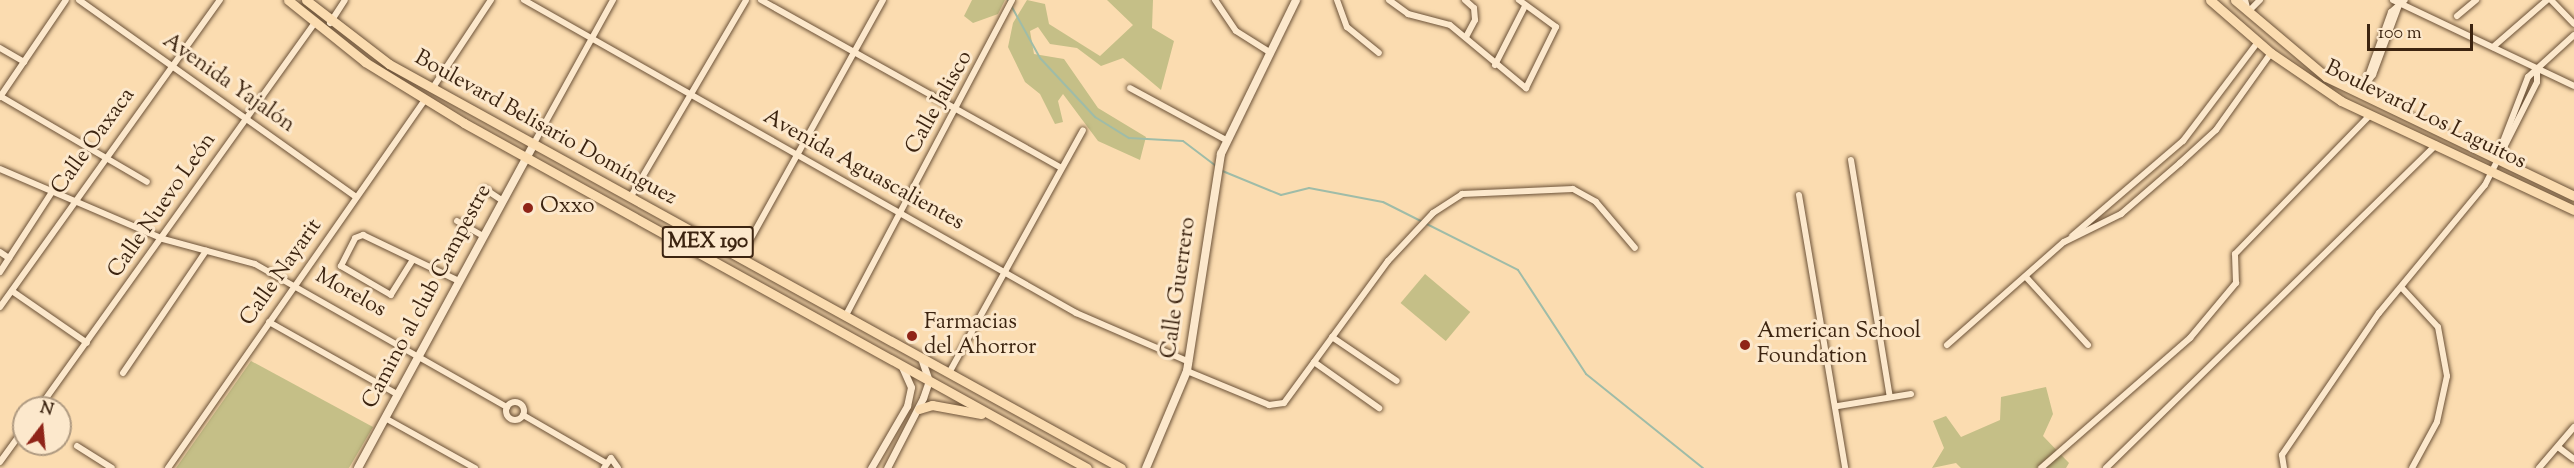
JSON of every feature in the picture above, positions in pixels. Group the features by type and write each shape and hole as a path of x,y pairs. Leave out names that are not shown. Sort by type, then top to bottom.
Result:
{"main road":[{"name":"Boulevard Belisario Domínguez","path":"288,0 314,24 425,99 523,156 1087,468"},
{"name":"Boulevard Belisario Domínguez","path":"306,0 330,23 432,89 1121,468"},
{"name":"Calle Guerrero","path":"1146,468 1188,366 1215,176 1221,154 1296,0"},
{"name":"Boulevard Los Laguitos","path":"2210,0 2271,53 2370,115 2574,210"},
{"name":"Boulevard Los Laguitos","path":"2235,0 2304,62 2360,94 2574,196"},
{"name":"Camino al club Campestre","path":"358,468 523,156 533,146"},
{"path":"919,409 951,407 996,418"}],"street":[{"path":"66,0 0,96 147,182"},
{"name":"Avenida Yajalón","path":"79,0 356,197"},
{"name":"Calle Oaxaca","path":"0,308 73,201 107,160 170,65 220,0"},
{"path":"330,23 345,0"},
{"path":"432,89 491,0"},
{"name":"Avenida Aguascalientes","path":"524,0 1106,329 1276,407 1314,362"},
{"path":"533,146 613,0"},
{"path":"630,198 746,0"},
{"path":"761,0 855,50 1062,168"},
{"path":"740,258 883,0"},
{"name":"Calle Jalisco","path":"845,317 995,38 1012,0"},
{"path":"1215,0 1236,31 1271,52"},
{"path":"1336,0 1347,27 1379,53"},
{"path":"1389,0 1408,14 1439,19 1466,38 1495,65 1526,88 1556,27 1522,3 1495,65"},
{"path":"1465,0 1474,8 1475,20 1466,38"},
{"path":"2245,0 2248,12"},
{"path":"2248,12 2260,0"},
{"path":"2393,0 2399,5 2574,86"},
{"path":"2360,94 2399,5 2405,0"},
{"path":"2457,16 2476,0"},
{"path":"2493,47 2549,0 2574,24"},
{"name":"Calle Nuevo León","path":"48,396 163,239 314,24"},
{"path":"2284,468 2282,455 2402,288 2493,172 2495,159 2502,144 2509,140 2537,82 2537,69 2574,35"},
{"path":"1947,345 2182,141 2258,42"},
{"path":"0,48 24,63"},
{"path":"2064,242 2121,214 2180,163 2216,130 2271,53"},
{"path":"1130,88 1226,140"},
{"name":"Calle Nayarit","path":"168,468 425,99"},
{"path":"2041,468 2190,338 2236,283 2235,254 2370,115"},
{"path":"949,373 1083,130"},
{"path":"2106,468 2436,145"},
{"path":"1851,160 1890,397"},
{"name":"Morelos","path":"0,169 163,239 255,264 297,285 507,407"},
{"path":"485,189 500,199"},
{"path":"1379,408 1314,362 1419,226 1433,213 1462,194 1573,189 1596,202 1635,248"},
{"path":"0,272 52,192"},
{"path":"1799,195 1838,406 1845,468"},
{"path":"457,221 481,235"},
{"path":"412,261 391,295 341,268 355,238 365,236 412,261 457,280"},
{"path":"123,373 206,251"},
{"path":"0,252 9,258"},
{"path":"2026,277 2088,345"},
{"path":"2402,288 2438,327 2447,376 2437,422 2412,468"},
{"path":"12,291 87,343"},
{"path":"270,322 397,394"},
{"path":"1332,337 1397,381"},
{"path":"887,468 919,409 928,381 921,358"},
{"path":"871,468 907,406 911,387 901,365"},
{"path":"1838,406 1911,394"},
{"path":"523,416 521,404 507,407 509,418 523,416 604,465 613,458 618,468"},
{"path":"385,418 476,468"},
{"path":"2539,468 2574,427"},
{"path":"0,462 12,446"},
{"path":"77,446 112,468"},
{"path":"2558,447 2574,459"}],"shaded area":[{"path":"972,0 1005,0 998,14 973,23 964,16"},
{"path":"1027,0 1045,4 1049,24 1100,56 1133,25 1107,0 1153,0 1152,28 1174,41 1161,90 1123,58 1101,66 1077,48 1050,44 1038,27 1030,31 1034,54 1064,59 1098,108 1146,137 1140,160 1098,141 1063,94 1058,101 1063,122 1055,124 1040,94 1025,82 1008,47 1013,23"},
{"path":"1425,274 1470,312 1446,341 1401,303"},
{"path":"251,361 373,427 349,468 176,468"},
{"path":"2046,387 2053,414 2043,436 2069,463 2066,468 1961,468 1956,463 1932,468 1944,448 1933,421 1946,416 1961,437 2000,420 2001,397"}],"waterway":[{"path":"1008,0 1040,58 1095,117 1129,138 1183,141 1216,166"},
{"path":"1220,170 1281,195 1309,188 1383,202 1518,270 1586,374 1703,468"}],"place":[{"name":"Oxxo","path":"528,208"},
{"name":"Farmacias del Ahorror","path":"912,336"},
{"name":"American School Foundation","path":"1745,345"}]}
